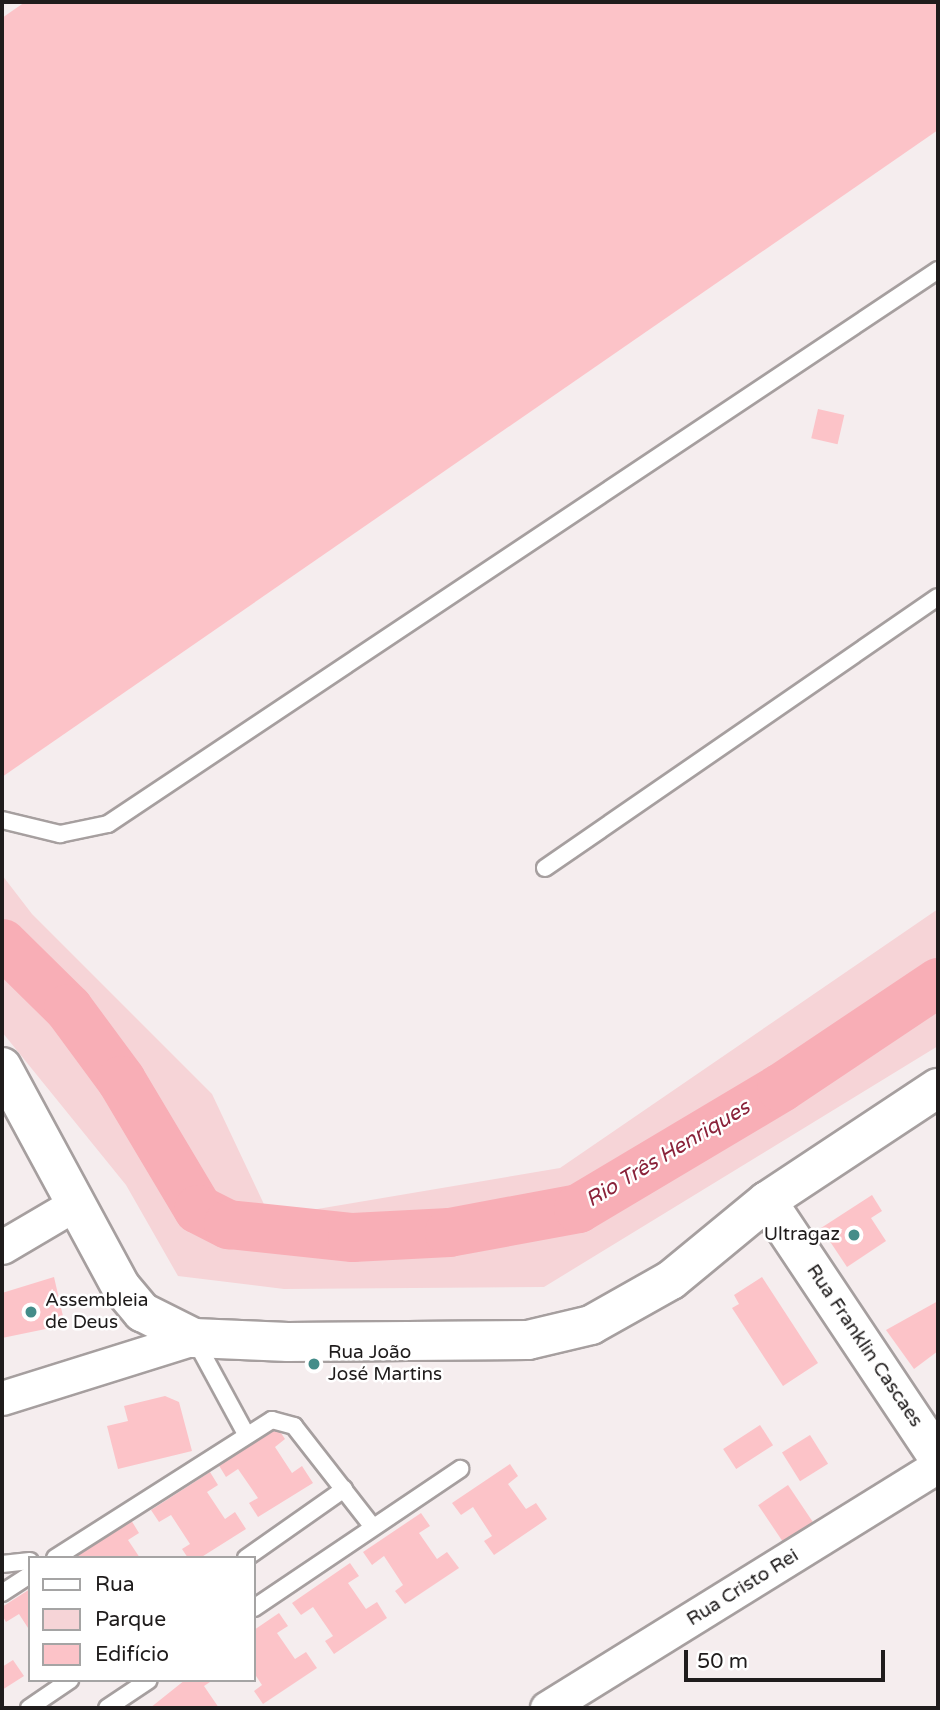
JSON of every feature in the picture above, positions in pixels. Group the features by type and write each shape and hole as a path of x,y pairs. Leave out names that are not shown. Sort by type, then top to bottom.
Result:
{"main road":[{"path":"2,1067 130,1300 164,1327 194,1338 386,1343 560,1336 671,1280 767,1201 938,1088"},
{"name":"Rua Franklin Cascaes","path":"767,1201 938,1457"}],"street":[{"path":"2,1247 75,1204"},
{"path":"2,1398 194,1338"},
{"name":"Rua Cristo Rei","path":"547,1708 938,1466"}],"lane":[{"path":"2,820 60,834 108,824 938,270"},
{"path":"545,868 938,597"},
{"path":"194,1338 246,1434"},
{"path":"58,1556 246,1434 272,1420 294,1426 373,1527"},
{"path":"256,1607 460,1469"},
{"path":"249,1556 344,1489"},
{"path":"2,1564 28,1561"},
{"path":"2,1593 28,1576"},
{"path":"29,1708 67,1682"},
{"path":"107,1708 146,1682"}],"green space":[{"path":"2,875 32,914 212,1094 270,1217 560,1168 938,909 938,1046 544,1287 284,1289 178,1276 126,1185 2,1032"}],"building":[{"path":"25,2 938,2 938,130 2,777 2,18"},
{"path":"818,409 844,415 838,444 811,438"},
{"name":"Ultragaz","path":"872,1195 882,1211 871,1218 886,1241 847,1267 821,1228"},
{"name":"Assembleia de Deus","path":"54,1277 65,1325 2,1338 2,1293"},
{"path":"762,1277 818,1363 783,1386 732,1308 739,1304 734,1295"},
{"path":"938,1301 938,1351 914,1369 886,1330"},
{"path":"165,1396 179,1402 192,1451 118,1469 107,1426 128,1421 124,1406"},
{"path":"760,1425 773,1445 736,1469 723,1449"},
{"path":"277,1427 285,1439 275,1447 292,1473 302,1466 313,1483 258,1517 249,1503 258,1498 238,1469 226,1477 218,1464"},
{"path":"810,1435 828,1464 800,1481 782,1452"},
{"path":"510,1464 518,1476 508,1484 526,1509 536,1503 547,1519 494,1555 484,1541 492,1536 473,1507 461,1515 452,1503"},
{"path":"210,1472 218,1485 207,1492 225,1519 235,1512 246,1529 203,1556 187,1556 182,1549 190,1544 171,1515 159,1522 151,1510"},
{"path":"788,1485 814,1523 784,1543 758,1505"},
{"path":"421,1513 430,1526 419,1533 437,1559 447,1552 459,1568 405,1604 395,1591 403,1585 384,1556 372,1565 363,1552"},
{"path":"131,1520 139,1533 128,1540 139,1556 75,1556"},
{"path":"350,1563 359,1576 348,1583 366,1609 377,1602 387,1618 334,1654 325,1641 333,1636 313,1607 301,1615 292,1603"},
{"path":"28,1590 28,1628 19,1614 6,1622 2,1607"},
{"path":"279,1613 288,1626 277,1633 295,1659 306,1652 317,1668 263,1704 254,1691 262,1685 256,1676 256,1629"},
{"path":"13,1660 24,1676 2,1690 2,1667"},
{"path":"182,1682 210,1682 204,1686 219,1708 150,1708"}],"waterway":[{"name":"Rio Três Henriques","path":"2,943 68,1008 121,1080 198,1209 228,1224 352,1237 449,1232 578,1208 781,1087 938,982"}],"place":[{"name":"Ultragaz","path":"854,1235"},
{"name":"Assembleia de Deus","path":"31,1312"},
{"name":"Rua João José Martins","path":"314,1364"}]}
